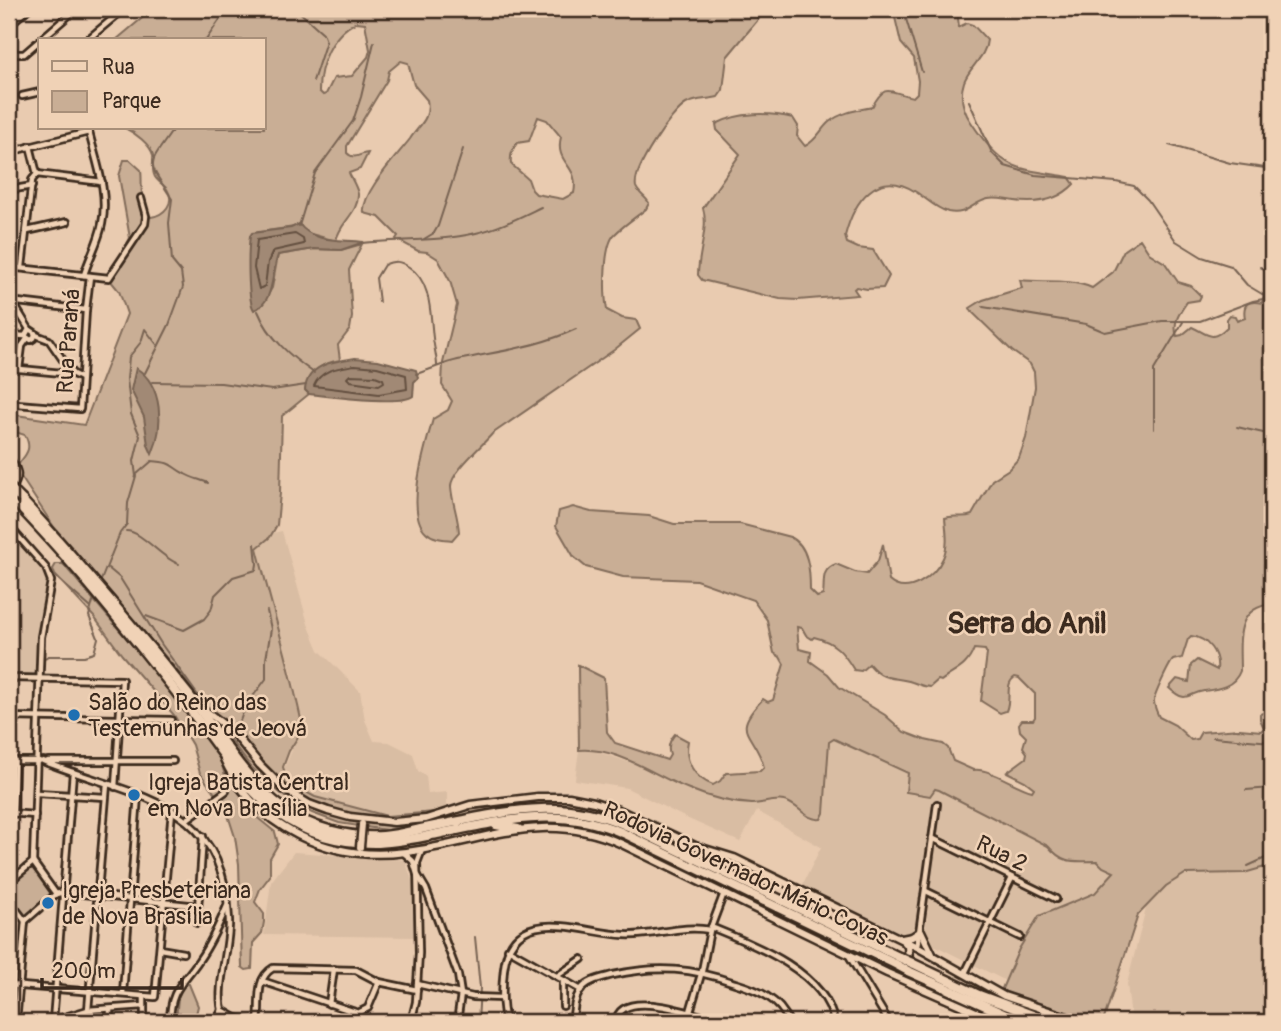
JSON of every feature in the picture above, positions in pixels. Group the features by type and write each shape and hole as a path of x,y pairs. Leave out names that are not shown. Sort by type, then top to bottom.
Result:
{"highway":[{"name":"Rodovia Governador Mário Covas","path":"9,489 261,799 287,819 316,833 356,842 387,843 529,817 577,819 605,826 897,960 978,995 1051,1022"},
{"name":"Rodovia Governador Mário Covas","path":"9,496 56,537 196,704 263,792 306,821 332,831 361,836 400,834 532,808 585,811 628,826 897,960"},
{"path":"489,824 518,829"},
{"name":"Rodovia Governador Mário Covas","path":"910,965 1021,1022"}],"street":[{"path":"9,25 28,9"},
{"path":"47,38 76,9"},
{"path":"89,38 124,9"},
{"path":"9,46 20,56 38,44"},
{"path":"22,96 38,92"},
{"path":"9,152 88,130"},
{"name":"Rua Paraná","path":"17,404 80,409 87,276 102,224 102,182 88,130"},
{"path":"30,146 37,174"},
{"path":"22,267 33,176 37,174 102,182"},
{"path":"9,190 32,186"},
{"path":"9,267 109,278 145,224 146,216 141,198"},
{"path":"27,231 67,222"},
{"path":"10,300 86,310"},
{"path":"10,300 29,329 49,341 73,374"},
{"path":"19,369 22,346 29,329"},
{"path":"9,335 33,340 36,335"},
{"path":"9,368 73,374 81,378"},
{"path":"9,459 18,475 9,489"},
{"path":"9,526 46,568 51,581 41,637 36,718 41,761 33,862 56,894"},
{"path":"9,678 117,679 122,682 115,787"},
{"name":"Rodovia Governador Mário Covas","path":"196,704 233,732 284,789 309,804 328,811 363,821 394,822 426,819 470,804 538,797 584,800 621,811 688,844 734,858 902,939 1004,996 1082,1022"},
{"path":"9,718 171,720"},
{"path":"217,744 239,786 273,821 318,844 404,853 518,829 559,827 601,835 887,973 999,1022"},
{"path":"35,815 11,813 12,761 173,761"},
{"path":"41,761 138,795 172,811 203,836 218,861 228,905 227,948 220,996 222,1010 216,1022"},
{"path":"74,772 50,1021 88,1010 144,1006"},
{"path":"88,1010 107,784"},
{"path":"186,820 226,791"},
{"path":"37,793 105,797"},
{"path":"123,993 138,795"},
{"path":"887,973 902,974 910,965 917,947 937,804"},
{"path":"9,985 123,993 153,998 156,993 172,811"},
{"path":"360,850 363,821"},
{"path":"197,923 203,836"},
{"name":"Rua 2","path":"932,838 1056,899"},
{"path":"411,1022 417,987 418,858 423,849"},
{"path":"404,853 413,861 426,889 458,975 461,994 457,1022"},
{"path":"9,883 33,862"},
{"path":"965,973 1012,878"},
{"path":"926,891 1020,937"},
{"path":"25,920 56,894 64,892 198,906"},
{"path":"687,1022 711,928 724,893"},
{"path":"9,900 25,920 16,1022"},
{"path":"170,1022 172,1002 178,986 198,962 228,905"},
{"path":"506,1022 502,998 504,964 508,949 521,933 545,925 625,935 689,927 711,928 769,953 811,982 823,995 834,1022"},
{"path":"910,965 908,946 902,939 912,937 920,931"},
{"path":"920,931 934,956"},
{"path":"160,949 183,953"},
{"path":"508,949 581,990"},
{"path":"848,954 889,1022"},
{"path":"557,976 582,959"},
{"path":"258,1022 258,998 262,981 273,968 334,969 364,973 379,982 477,997 502,998"},
{"path":"329,1004 334,969"},
{"path":"573,1022 575,1003 581,990 595,980 636,970 702,971 767,995 775,1001 789,1022"},
{"path":"563,979 563,1006"},
{"path":"262,981 358,1013 365,1012 379,982"},
{"path":"144,997 144,1022"},
{"path":"616,1022 621,1009 638,1004 721,1022"},
{"path":"110,1010 110,1022"},
{"path":"222,1010 236,1018 252,1022"},
{"path":"75,1013 75,1022"},
{"path":"904,1022 906,1019 936,1021"}],"shaded area":[{"path":"282,531 308,624 319,650 360,691 365,720 374,741 389,742 413,754 418,771 426,776 428,794 447,792 447,810 404,819 361,817 302,795 284,769 303,725 292,673 279,636 254,537"},
{"path":"18,544 47,576 37,678 9,678 9,550"},
{"path":"833,739 908,773 907,792 926,796 935,789 939,790 1048,846 1053,854 1067,861 1098,861 1114,872 1095,893 1039,916 1019,949 1006,981 928,942 925,934 940,801 933,800 920,925 913,934 901,936 801,888 821,847 757,811 740,842 627,788 575,780 579,750 592,750 650,769 690,790 753,804 785,801 810,819 817,820 821,819 824,813 829,742"},
{"path":"294,852 405,860 413,883 415,937 264,935 271,882"},
{"path":"1272,864 1272,1022 1140,1022 1131,1017 1127,984 1147,904 1178,873 1231,872"}],"green space":[{"path":"153,9 767,9 727,57 723,90 718,97 686,104 654,142 636,179 637,189 649,203 646,209 611,240 605,270 607,310 622,318 636,320 640,329 492,434 467,460 452,481 459,532 452,540 435,537 426,532 420,522 417,494 422,460 433,419 448,410 452,401 442,385 443,363 457,305 450,281 438,259 396,239 398,236 379,217 364,213 368,195 374,185 426,117 427,100 414,85 408,63 401,61 389,71 387,80 347,146 347,153 353,156 368,153 360,169 349,173 358,194 357,201 336,241 304,232 301,226 259,232 250,236 250,294 261,306 272,288 278,255 314,249 341,250 362,244 349,270 352,317 350,329 338,345 340,360 322,366 314,373 305,390 309,394 282,416 277,525 270,537 257,548 303,729 289,751 283,767 286,777 315,797 387,816 493,807 497,809 386,830 339,823 312,813 287,799 251,767 181,675 54,527 19,474 18,465 27,452 28,445 25,435 9,430 9,414 84,425 127,314 119,291 106,275 116,265 130,238 119,176 124,160 130,160 141,170 144,207 151,217 164,211 169,203 167,189 154,174 153,155 149,147 128,130 266,130 266,38 118,38","holes":["357,22 365,23 370,50 368,57 352,76 334,78 323,95 319,91 321,71 334,42 348,27","538,117 547,120 561,137 561,153 574,176 574,193 563,199 536,194 528,179 511,164 514,148 517,143 529,141"]},
{"path":"893,9 957,9 959,27 967,23 973,25 987,40 984,51 964,82 963,103 971,122 1002,159 1023,169 1069,177 1074,184 1068,190 1047,200 1023,202 991,198 965,211 954,213 939,208 902,185 890,183 879,186 861,200 845,236 847,243 873,250 889,276 883,288 856,287 854,289 858,295 780,299 702,280 698,275 698,267 705,224 703,208 740,154 717,130 716,124 734,117 754,114 793,118 798,126 797,136 805,146 834,119 872,107 885,91 913,97 917,93 918,81 914,58 901,43"},
{"path":"1140,239 1149,253 1165,263 1178,282 1191,286 1201,296 1199,300 1187,302 1182,310 1176,322 1177,336 1192,327 1210,336 1217,335 1227,327 1230,315 1235,316 1237,321 1245,318 1247,304 1262,303 1264,295 1272,299 1269,321 1272,326 1272,554 1264,565 1264,573 1272,582 1272,604 1251,612 1245,619 1240,638 1240,671 1234,681 1220,688 1187,697 1180,696 1169,688 1177,679 1189,682 1191,665 1197,660 1217,670 1216,658 1211,648 1203,640 1191,636 1182,658 1173,660 1168,667 1154,701 1159,717 1175,725 1191,740 1197,739 1201,732 1240,729 1261,731 1264,728 1260,714 1272,710 1272,865 1244,873 1185,874 1166,886 1138,915 1103,1022 1091,1022 1001,991 1019,949 1039,916 1095,893 1114,872 1097,861 1064,859 1048,846 939,790 935,789 930,796 906,792 908,773 834,739 829,742 824,813 821,819 806,815 784,801 752,804 712,797 608,753 579,750 578,665 604,678 607,732 615,743 667,760 670,755 669,744 675,734 688,741 692,768 701,778 713,785 726,773 760,771 764,767 747,733 747,719 763,699 768,702 773,700 784,664 774,653 767,620 753,600 696,580 623,577 586,567 574,557 556,526 559,511 573,507 591,512 649,516 674,524 740,524 790,537 805,553 810,590 817,597 823,595 824,576 831,566 836,564 867,574 878,561 883,544 889,581 904,587 920,583 934,572 945,553 945,518 972,515 992,480 1009,469 1019,458 1026,438 1035,387 1034,372 1030,364 1012,351 970,308 983,300 1022,288 1020,280 1066,282 1092,288 1113,272 1124,250","holes":["797,627 802,628 812,639 821,639 838,649 854,670 861,671 869,664 884,676 927,687 960,668 974,649 985,650 987,654 981,701 1000,713 1006,711 1010,683 1015,677 1035,694 1035,717 1033,720 1022,720 1019,724 1020,731 1026,737 1023,747 1027,753 1026,758 1007,772 1025,781 1034,788 1032,791 987,771 973,770 953,761 948,748 943,744 904,732 885,715 839,687 828,674 810,661 811,652 799,649"]},
{"path":"56,564 63,564 180,701 219,755 226,779 249,803 254,815 275,832 278,844 270,858 270,876 260,889 255,902 264,914 264,922 262,933 253,943 252,969 246,970 242,967 239,864 235,837 226,809 200,773 192,745 174,715 122,655 94,617 55,575 53,569"},
{"path":"32,866 52,894 26,917 9,896 9,886"},
{"path":"184,984 189,984 198,1006 194,1022 176,1022 178,997"}],"water":[{"path":"299,224 321,238 364,242 341,250 314,249 278,255 266,301 254,310 249,286 250,236 252,233 291,228"},
{"path":"355,358 378,360 416,370 418,378 414,382 413,396 394,400 364,400 309,394 305,390 307,381 316,369"},
{"path":"136,368 152,385 159,407 158,432 152,454 144,417 131,390"}],"waterway":[{"path":"207,38 227,9"},
{"path":"296,9 323,33 326,41 313,81"},
{"path":"903,9 922,72"},
{"path":"299,226 315,173 353,121 374,42"},
{"path":"969,101 992,153 1005,166 1035,175 1134,186 1148,200 1176,241 1202,257 1231,266 1247,285 1272,300"},
{"path":"145,373 169,325 183,287 181,272 172,261 169,223 172,199 157,176 153,163 158,150 173,130"},
{"path":"1169,145 1230,163 1272,169"},
{"path":"424,239 434,233 438,226 463,149"},
{"path":"362,243 462,236 493,228 541,207"},
{"path":"379,302 376,278 384,265 400,262 417,273 428,299 437,366"},
{"path":"1260,267 1272,272"},
{"path":"983,307 1086,324 1105,332 1162,321 1200,321 1268,298"},
{"path":"258,311 281,346 314,373"},
{"path":"1154,429 1154,370 1183,322"},
{"path":"100,583 120,533 127,524 128,503 136,476 134,461 140,436 131,414 127,379 129,357 141,342 145,329 158,346"},
{"path":"416,374 453,361 533,344 576,329"},
{"path":"152,382 221,383 272,390 306,385"},
{"path":"1237,427 1272,435"},
{"path":"137,474 152,461 168,464 208,483"},
{"path":"9,521 15,529"},
{"path":"126,531 139,535 179,564"},
{"path":"146,616 184,630 204,619 211,610 215,595 233,577 256,570 255,544"},
{"path":"108,568 120,578 162,645 207,708"},
{"path":"49,571 90,607"},
{"path":"42,665 48,656 84,656 94,653 98,638 89,616 94,598"},
{"path":"236,732 245,707 266,679 271,629 267,611"},
{"path":"9,674 38,673"},
{"path":"219,724 225,733 232,735"},
{"path":"1213,737 1272,742"},
{"path":"1246,790 1272,788"},
{"path":"1248,866 1272,855"},
{"path":"475,937 480,988 478,1022"},
{"path":"949,1022 953,1013"}],"place":[{"name":"Salão do Reino das Testemunhas de Jeová","path":"74,715"},
{"name":"Igreja Batista Central em Nova Brasília","path":"134,795"},
{"name":"Igreja Presbeteriana de Nova Brasília","path":"48,903"}],"district":[{"name":"Serra do Anil","path":"1027,623"}]}
